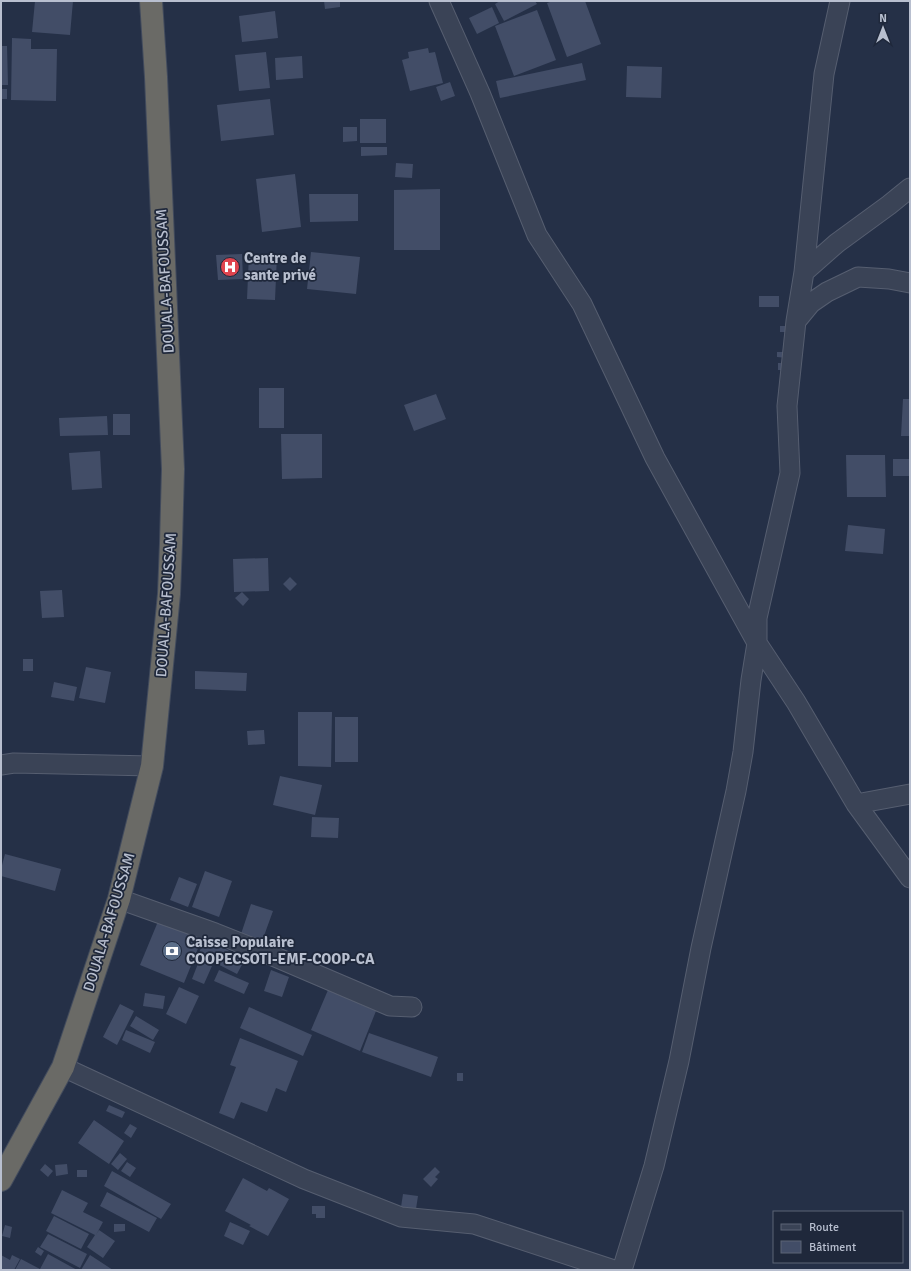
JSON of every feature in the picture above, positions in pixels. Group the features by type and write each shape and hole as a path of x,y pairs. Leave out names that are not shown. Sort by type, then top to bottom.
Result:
{"highway":[{"name":"DOUALA-BAFOUSSAM","path":"1,1180 63,1067 119,899 152,766 169,594 173,468 156,77 151,1"}],"street":[{"path":"439,1 480,93 537,234 582,304 655,458 757,643 796,702 856,804 910,878"},
{"path":"622,1270 654,1166 679,1061 701,948 736,791 743,752 751,680 757,643 757,618 769,572 790,473 786,406 796,322 804,272 824,74 840,1"},
{"path":"804,272 837,243 910,188"},
{"path":"796,322 811,303 827,292 858,277 889,279 910,283"},
{"path":"1,764 152,766"},
{"path":"856,804 910,794"},
{"path":"119,899 230,939 390,1006 412,1007"},
{"path":"63,1067 297,1176 401,1217 474,1224 614,1270"}],"building":[{"path":"35,1 73,1 70,35 32,32"},
{"path":"324,1 340,1 340,7 325,9"},
{"path":"500,1 535,1 537,4 504,21 495,4"},
{"path":"553,1 585,1 601,44 567,57 547,3"},
{"path":"492,7 499,23 477,34 469,18"},
{"path":"537,10 556,60 514,76 495,26"},
{"path":"275,11 278,38 242,42 239,16"},
{"path":"12,38 31,39 31,49 57,49 56,101 11,100"},
{"path":"1,46 7,46 8,85 1,85"},
{"path":"428,48 429,53 435,52 443,83 410,91 402,60 409,58 408,52"},
{"path":"266,52 270,88 239,91 235,55"},
{"path":"302,56 303,78 276,80 275,58"},
{"path":"582,63 586,80 500,98 496,81"},
{"path":"627,66 662,67 661,98 626,97"},
{"path":"450,82 455,96 441,101 436,87"},
{"path":"1,89 7,89 7,99 1,99"},
{"path":"270,99 274,135 221,141 217,105"},
{"path":"360,119 386,119 386,143 360,143"},
{"path":"343,127 357,127 357,141 343,142"},
{"path":"361,147 387,147 387,155 361,156"},
{"path":"396,163 413,164 412,178 395,177"},
{"path":"295,174 301,227 262,232 256,179"},
{"path":"440,189 440,250 394,250 394,190"},
{"path":"309,194 358,194 358,221 310,222"},
{"path":"311,252 360,257 356,294 307,289"},
{"name":"Centre de sante privé","path":"242,254 243,279 218,280 216,255"},
{"path":"249,254 277,255 275,300 247,299"},
{"path":"759,296 779,296 779,307 759,307"},
{"path":"780,326 788,326 788,332 780,332"},
{"path":"777,352 788,352 788,358 777,357"},
{"path":"778,363 789,363 789,370 778,370"},
{"path":"259,388 284,388 284,428 259,428"},
{"path":"436,394 446,419 414,431 404,405"},
{"path":"903,399 910,399 910,436 901,436"},
{"path":"113,414 130,414 130,435 113,435"},
{"path":"107,416 108,435 60,436 59,418"},
{"path":"281,434 322,434 322,478 282,479"},
{"path":"100,451 102,488 72,490 69,453"},
{"path":"846,455 885,455 886,497 847,497"},
{"path":"893,459 909,459 909,476 893,476"},
{"path":"848,525 885,529 883,554 845,551"},
{"path":"268,558 269,591 234,592 233,559"},
{"path":"290,577 297,584 290,591 283,584"},
{"path":"62,590 64,617 42,618 40,591"},
{"path":"242,592 249,599 243,606 235,598"},
{"path":"23,659 33,659 33,671 23,671"},
{"path":"86,667 111,672 105,703 79,698"},
{"path":"195,671 247,673 246,691 195,689"},
{"path":"54,682 77,687 74,701 51,697"},
{"path":"298,712 332,712 331,767 298,766"},
{"path":"335,717 358,717 358,762 335,762"},
{"path":"264,730 265,744 248,745 247,731"},
{"path":"280,776 322,785 315,815 273,805"},
{"path":"312,817 339,818 338,838 311,837"},
{"path":"5,854 61,869 55,891 1,876 1,869"},
{"path":"205,871 232,881 219,917 192,907"},
{"path":"179,877 197,884 188,907 170,900"},
{"path":"251,904 273,911 261,944 240,937"},
{"name":"Caisse Populaire COOPECSOTI-EMF-COOP-CA","path":"159,919 203,936 184,983 140,965"},
{"path":"206,939 245,959 237,974 198,954"},
{"path":"199,961 212,966 204,984 192,979"},
{"path":"219,970 249,983 244,994 214,981"},
{"path":"271,970 289,977 282,997 264,991"},
{"path":"179,987 199,996 186,1024 166,1014"},
{"path":"328,990 376,1011 360,1051 311,1030"},
{"path":"145,993 165,996 163,1009 143,1006"},
{"path":"120,1004 134,1011 117,1045 103,1037"},
{"path":"249,1007 312,1035 303,1056 240,1028"},
{"path":"136,1016 159,1030 153,1040 130,1026"},
{"path":"126,1030 155,1042 150,1053 122,1040"},
{"path":"369,1033 438,1057 431,1077 362,1052"},
{"path":"240,1038 298,1061 286,1092 276,1088 267,1112 241,1102 234,1119 219,1113 236,1067 230,1065"},
{"path":"457,1073 463,1073 463,1081 457,1081"},
{"path":"109,1105 125,1112 122,1118 106,1111"},
{"path":"94,1120 124,1141 109,1164 78,1143"},
{"path":"130,1124 137,1128 131,1138 124,1133"},
{"path":"120,1153 127,1159 118,1170 111,1164"},
{"path":"127,1162 136,1168 130,1177 121,1171"},
{"path":"45,1164 53,1171 48,1177 40,1170"},
{"path":"67,1164 68,1174 56,1176 55,1165"},
{"path":"435,1167 440,1172 435,1177 438,1179 431,1187 423,1179"},
{"path":"77,1170 87,1170 87,1177 77,1177"},
{"path":"112,1171 171,1204 161,1219 104,1186"},
{"path":"243,1178 267,1191 269,1188 289,1199 268,1236 225,1211"},
{"path":"62,1190 88,1203 83,1212 103,1222 96,1235 99,1230 115,1241 103,1258 87,1247 95,1235 51,1213"},
{"path":"107,1192 157,1218 149,1232 100,1206"},
{"path":"403,1194 418,1196 416,1209 401,1207"},
{"path":"312,1206 325,1206 325,1218 316,1218 316,1214 312,1214"},
{"path":"54,1216 89,1234 81,1249 46,1231"},
{"path":"230,1222 250,1231 243,1245 224,1236"},
{"path":"114,1224 125,1224 125,1231 114,1232"},
{"path":"5,1225 12,1227 10,1238 2,1236"},
{"path":"48,1234 87,1254 80,1268 40,1247"},
{"path":"38,1247 44,1251 41,1256 35,1252"},
{"path":"48,1254 77,1270 15,1270 21,1259 40,1269"},
{"path":"1,1255 10,1260 12,1255 20,1259 14,1270 1,1270"},
{"path":"90,1255 113,1270 81,1270"}],"place":[{"name":"Centre de sante privé","path":"230,267"},
{"name":"Caisse Populaire COOPECSOTI-EMF-COOP-CA","path":"172,951"}]}
